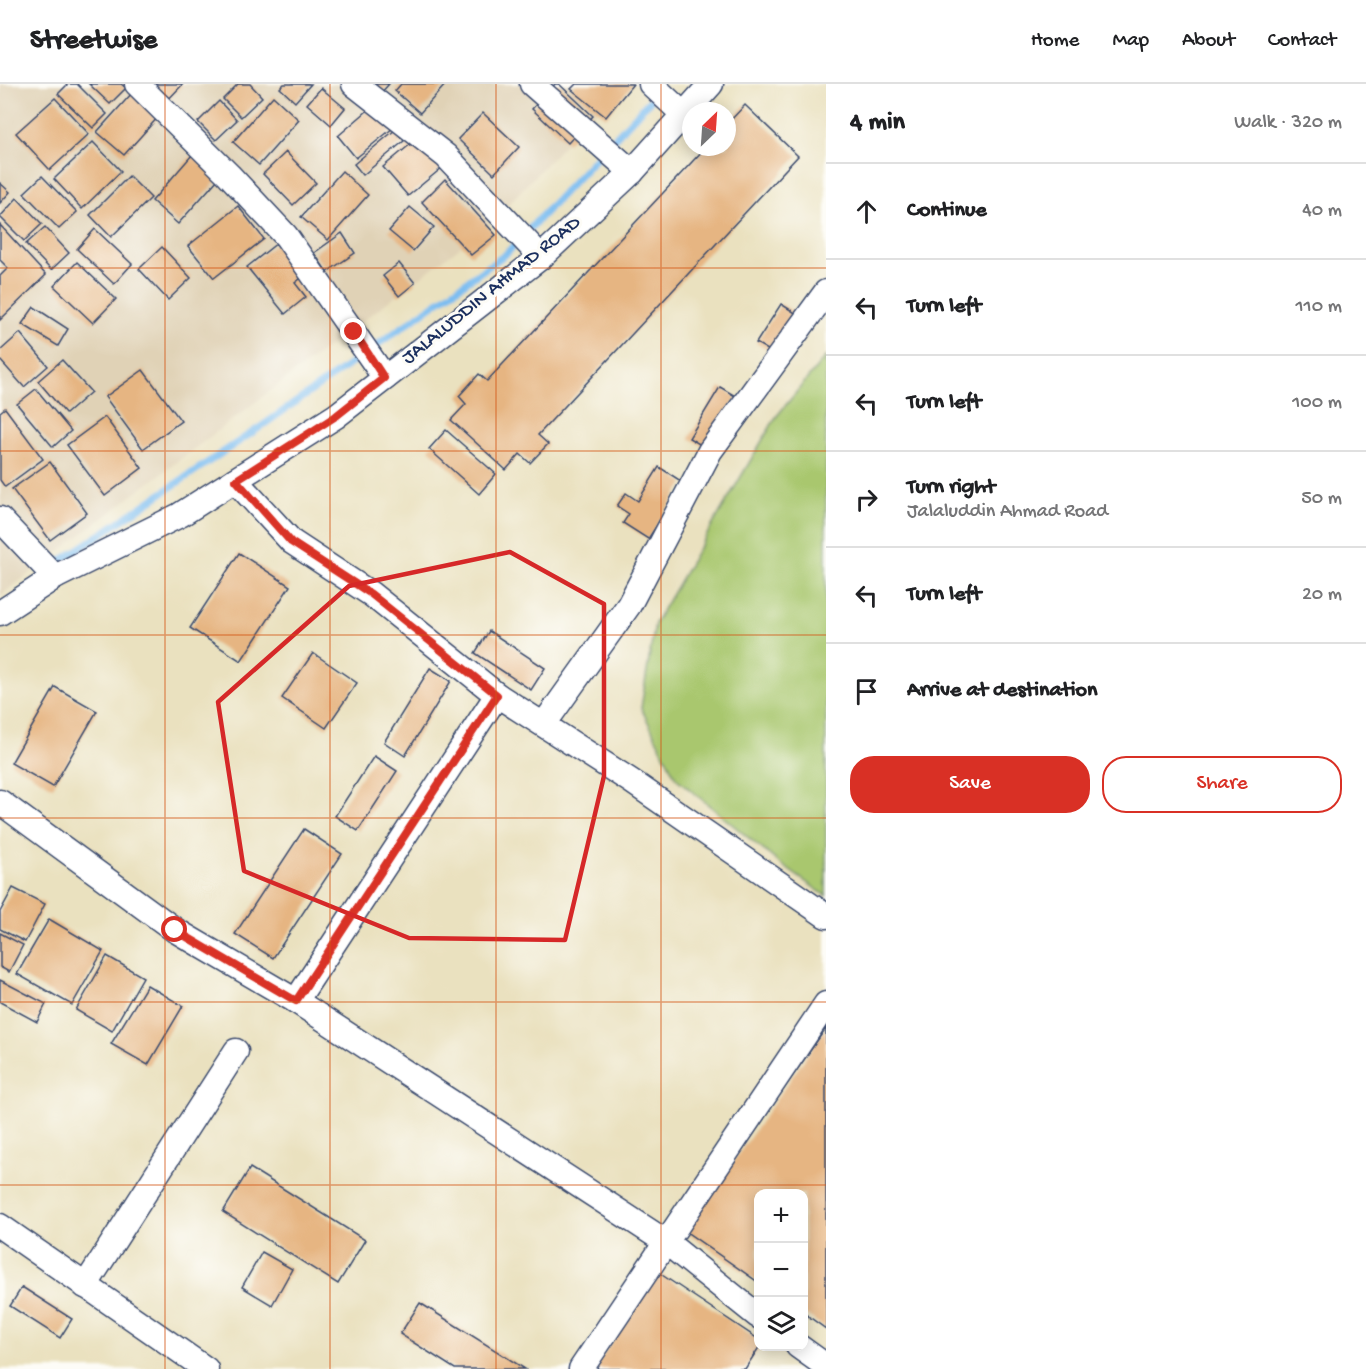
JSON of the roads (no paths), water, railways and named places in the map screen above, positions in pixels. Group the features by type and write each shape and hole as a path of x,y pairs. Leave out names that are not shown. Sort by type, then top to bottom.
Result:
{"street":[{"path":"137,84 230,175 286,236 384,378"},
{"path":"354,84 447,156 540,257"},
{"path":"532,84 632,171"},
{"path":"651,84 682,113"},
{"name":"JALALUDDIN AHMAD ROAD","path":"694,102 711,84"},
{"name":"JALALUDDIN AHMAD ROAD","path":"0,613 55,577 180,515 336,416 540,257 632,171 682,115"},
{"path":"544,724 629,605 710,451 826,292"},
{"path":"236,480 291,542 371,594 497,695 544,724 826,916"},
{"path":"0,519 55,577"},
{"path":"296,1001 497,695"},
{"path":"0,802 175,930 296,1001 666,1242 754,1312"},
{"path":"581,1369 826,1004"},
{"path":"85,1286 236,1051"},
{"path":"0,1226 206,1369"},
{"path":"804,1351 826,1366"}],"waterway":[{"path":"55,565 259,428 506,254 655,95"}]}
